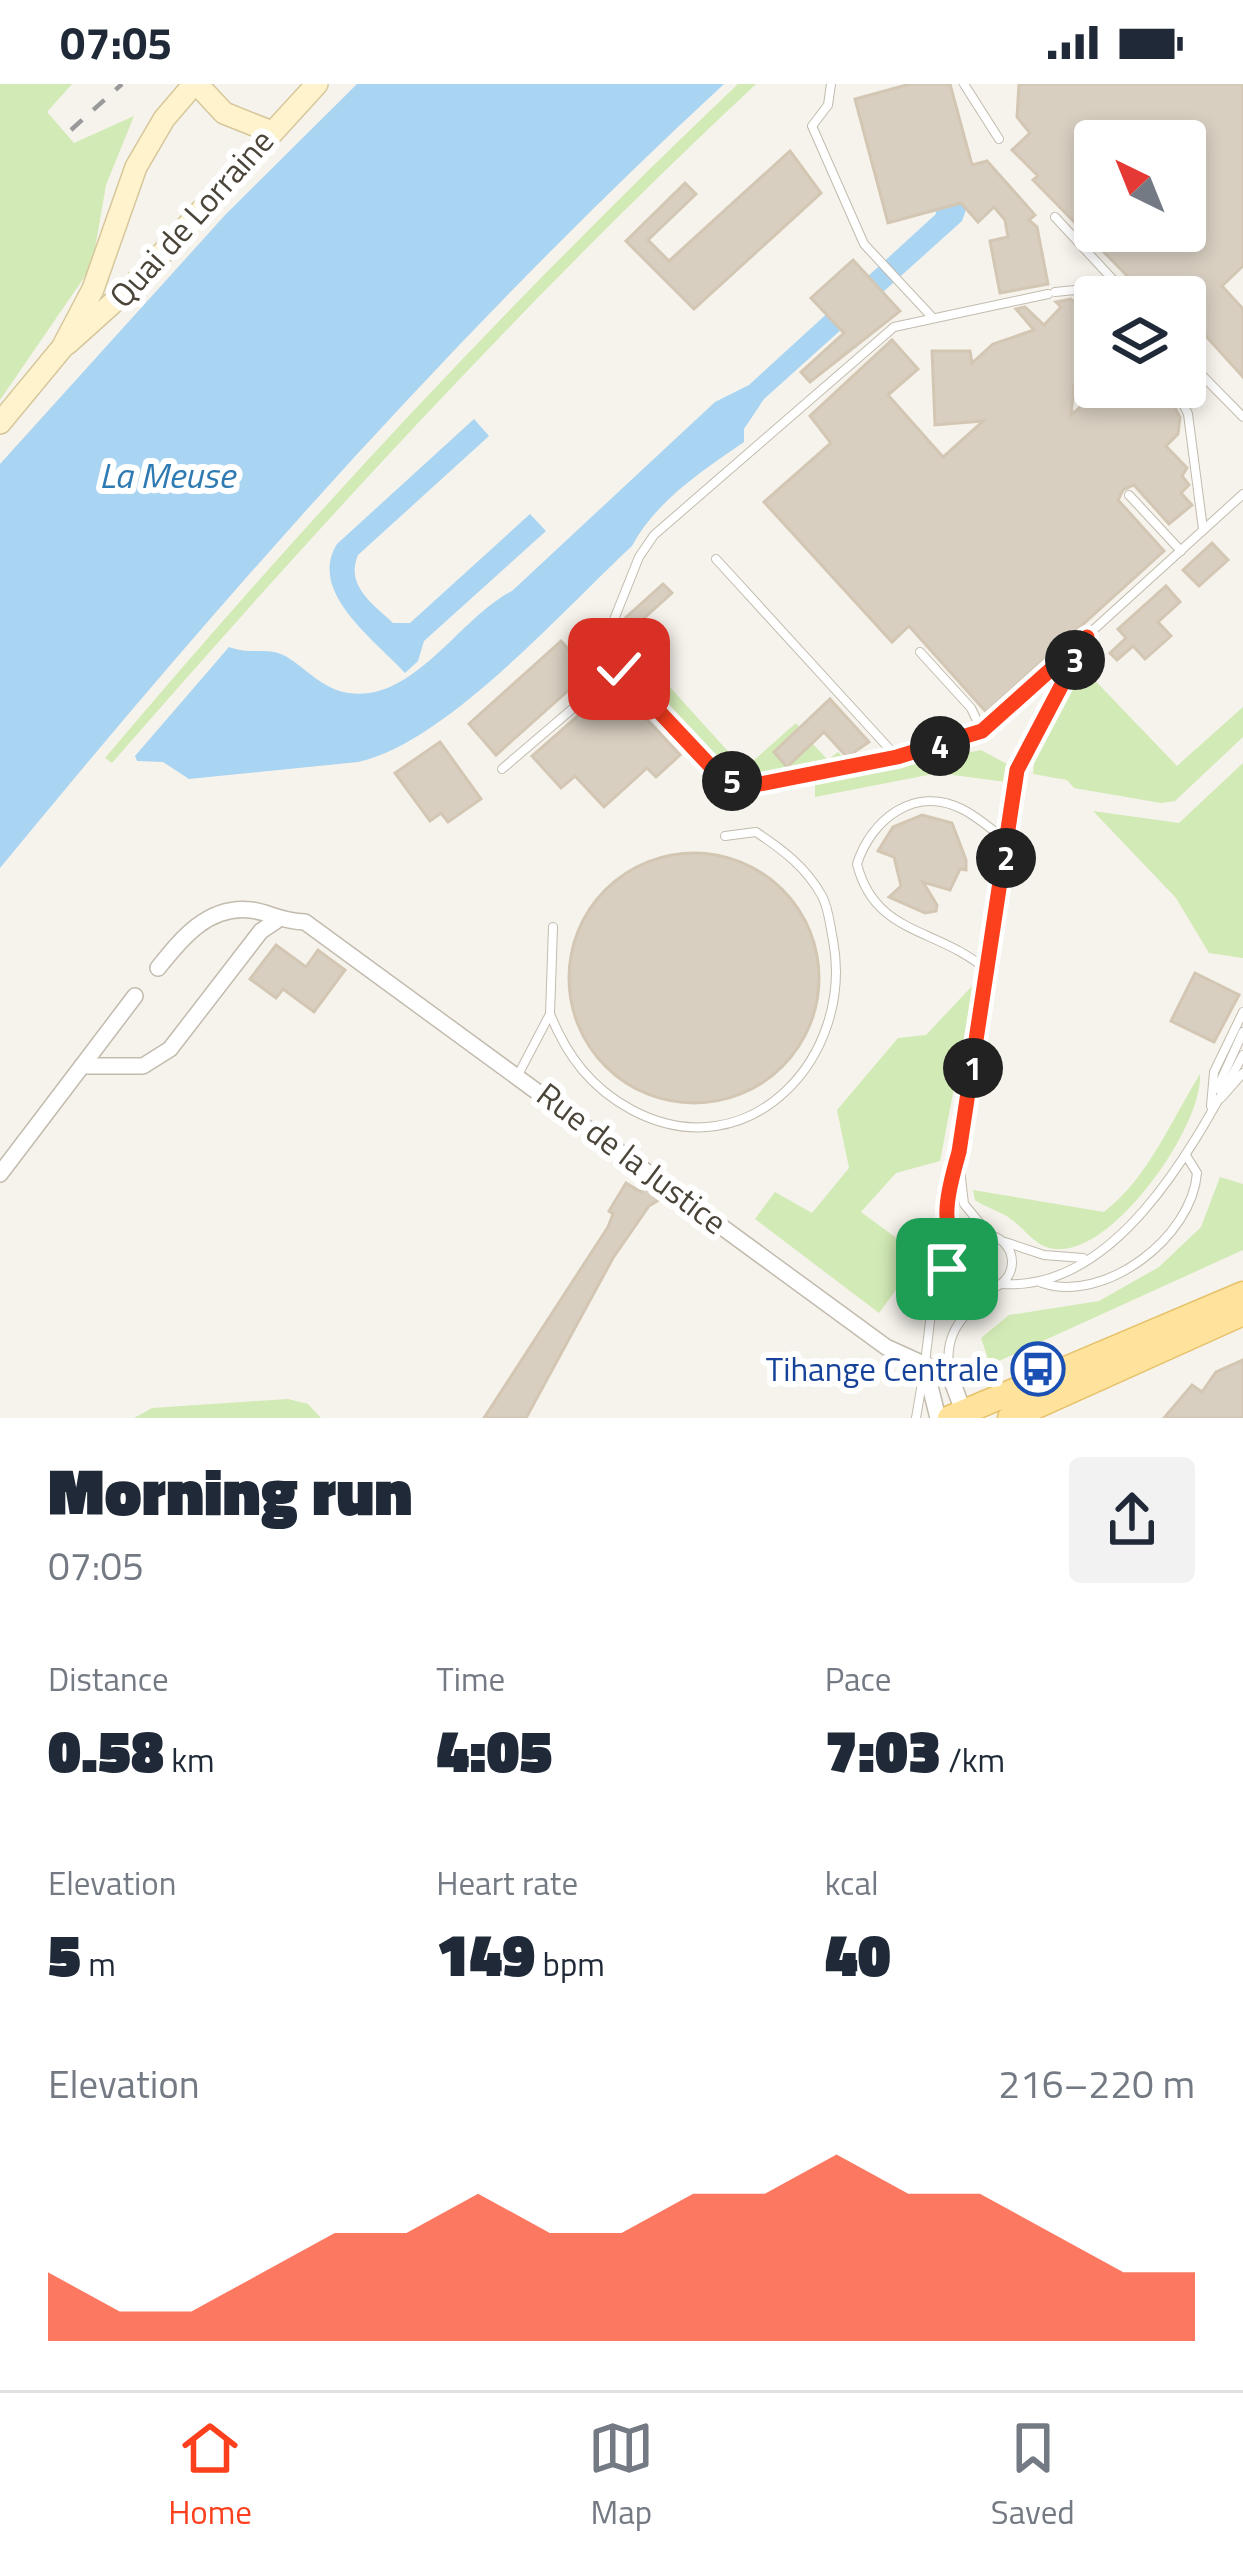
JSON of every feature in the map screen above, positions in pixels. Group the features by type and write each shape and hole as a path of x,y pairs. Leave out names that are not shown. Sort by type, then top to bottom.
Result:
{"main road":[{"path":"0,423 62,348 93,289 136,167 164,119 196,84 224,113 269,131"},
{"name":"Quai de Lorraine","path":"62,348 135,283 269,131 317,84"},
{"path":"960,1416 1243,1294"},
{"path":"1010,1418 1243,1313"}],"street":[{"name":"Rue de la Justice","path":"158,968 186,932 220,914 252,910 276,921 305,922 519,1073 886,1347 950,1376"},
{"path":"82,1066 143,1066 170,1049 261,931 276,921"},
{"path":"0,1174 135,996"},
{"path":"925,1366 938,1418"},
{"path":"950,1376 960,1416"}],"lane":[{"path":"831,84 829,105 812,125 851,222 864,244 932,317"},
{"path":"964,84 999,139"},
{"path":"1055,217 1110,276"},
{"path":"1074,290 894,327 874,343 654,536 608,625 605,641 619,669 727,780 755,785 897,757 982,731 1243,494"},
{"path":"1206,379 1243,417"},
{"path":"1185,408 1203,530"},
{"path":"1129,495 1181,551"},
{"path":"716,559 897,757"},
{"path":"1087,637 1017,770 1009,843 946,1210 949,1240 969,1284 1039,1282 1081,1289 1142,1257 1191,1205 1197,1173 1187,1157"},
{"path":"920,652 971,708 982,731"},
{"path":"502,769 619,669"},
{"path":"988,971 935,934 884,916 872,903 857,864 872,828 889,814 925,803 961,808 1009,843"},
{"path":"553,927 550,1014 562,1043 586,1076 614,1100 652,1120 691,1130 763,1110 796,1084 827,1030 839,974 825,901 807,873 756,832 725,836"},
{"path":"1211,1107 1214,1072 1243,1012"},
{"path":"519,1073 550,1014"},
{"path":"1039,1282 1085,1258 1143,1215 1187,1157 1243,1032"},
{"path":"1211,1107 1243,1055"},
{"path":"1211,1107 1243,1072"},
{"path":"959,1152 964,1204 989,1234 1044,1255 1085,1258"},
{"path":"916,1418 934,1288 972,1238 989,1234"},
{"path":"950,1376 946,1347 951,1331 1012,1271 1004,1242"}],"green space":[{"path":"0,84 72,84 47,112 74,143 134,116 106,185 92,266 0,400"},
{"path":"738,84 756,84 505,331 344,502 112,763 105,758 412,412"},
{"path":"620,632 744,769 796,723 800,728 774,752 787,766 812,743 828,760 838,752 847,761 761,777 718,768 623,664 617,642"},
{"path":"1082,667 1177,766 1243,707 1243,737 1175,801 1161,803 1074,788 1067,780 1033,774 1034,761"},
{"path":"981,750 1007,764 1006,782 938,773 815,797 815,784"},
{"path":"1243,763 1243,958 1209,953 1176,898 1093,811 1179,823"},
{"path":"974,984 940,1161 896,1173 861,1212 921,1256 879,1313 755,1219 775,1192 812,1213 849,1168 837,1110 898,1038 926,1035"},
{"path":"1200,1074 1188,1123 1153,1180 1108,1228 1084,1243 1062,1249 1045,1247 1008,1217 975,1200 973,1190 1104,1212 1146,1166"},
{"path":"1220,1177 1243,1184 1243,1250 990,1365 981,1338 1009,1315 1099,1301 1159,1267 1201,1227"},
{"path":"288,1399 308,1404 321,1418 134,1418 152,1408"}],"water":[{"name":"La Meuse","path":"357,84 724,84 532,270 348,464 0,868 0,464 226,214"},
{"path":"913,84 967,207 962,221 764,399 744,429 744,442 667,501 632,546 502,670 428,729 392,750 358,762 189,779 163,762 137,761 135,756 229,647 282,655 326,685 348,693 372,693 394,685 512,591 715,402 749,385 936,214"},
{"path":"474,419 489,436 358,555 355,576 363,594 393,623 410,623 530,514 546,531 424,641 418,661 405,673 348,614 331,580 330,562 337,544"}],"building":[{"path":"910,84 950,84 972,165 987,161 1035,215 1029,220 1037,227 1048,284 1000,293 990,241 1008,237 1005,220 994,207 978,222 961,203 888,223 855,99"},
{"path":"1019,84 1243,84 1243,266 1222,286 1243,309 1243,377 1206,336 1206,276 1127,276 1104,252 1206,252 1206,120 1074,120 1074,222 1033,180 1038,176 1012,150 1030,133 1017,117"},
{"path":"790,151 821,193 694,309 626,241 685,183 696,194 648,240 669,261"},
{"path":"853,260 900,311 810,382 801,372 844,333 811,298"},
{"path":"1056,302 1074,302 1071,415 1079,408 1175,408 1180,417 1178,434 1166,446 1187,468 1182,476 1189,485 1181,493 1192,505 1169,524 1134,485 1123,490 1118,500 1164,551 986,712 909,626 892,642 764,502 831,443 810,416 892,340 918,369 888,395 943,457 983,421 935,425 932,351 970,351 972,363 993,344 1034,330 1016,309 1025,307 1044,325 1061,307"},
{"path":"1212,543 1228,560 1199,586 1183,570"},
{"path":"663,584 672,593 632,629 623,620"},
{"path":"1166,586 1180,602 1158,622 1171,636 1145,659 1133,646 1117,660 1110,653 1126,638 1118,629"},
{"path":"561,641 589,672 496,755 469,724"},
{"path":"614,684 680,755 656,777 647,768 604,807 575,776 561,788 532,756"},
{"path":"830,699 869,742 847,757 824,732 787,767 774,752"},
{"path":"440,742 481,799 448,822 441,813 430,821 395,773"},
{"path":"922,815 952,823 966,860 966,870 960,869 950,890 923,882 937,905 936,911 925,913 889,897 901,886 894,857 878,851 893,827"},
{"path":"694,853 742,863 782,890 809,930 819,978 809,1026 782,1066 742,1093 694,1103 646,1093 606,1066 579,1026 569,978 579,930 606,890 646,863"},
{"path":"276,945 306,967 318,950 345,970 314,1012 283,989 276,998 250,979"},
{"path":"1195,973 1239,995 1214,1042 1171,1021"},
{"path":"626,1183 641,1192 645,1186 662,1198 649,1206 613,1258 526,1418 484,1418 608,1227 613,1214 609,1211"},
{"path":"1243,1360 1243,1418 1164,1418 1192,1385 1202,1392 1216,1372"}],"railway":[{"path":"71,130 122,84"}],"place":[{"name":"Tihange Centrale","path":"1038,1369"}],"route":[{"path":"619,669 716,772 727,780 755,785 897,757 982,731 1087,637 1017,770 1009,843 946,1210 949,1240 958,1260 947,1269"}]}
